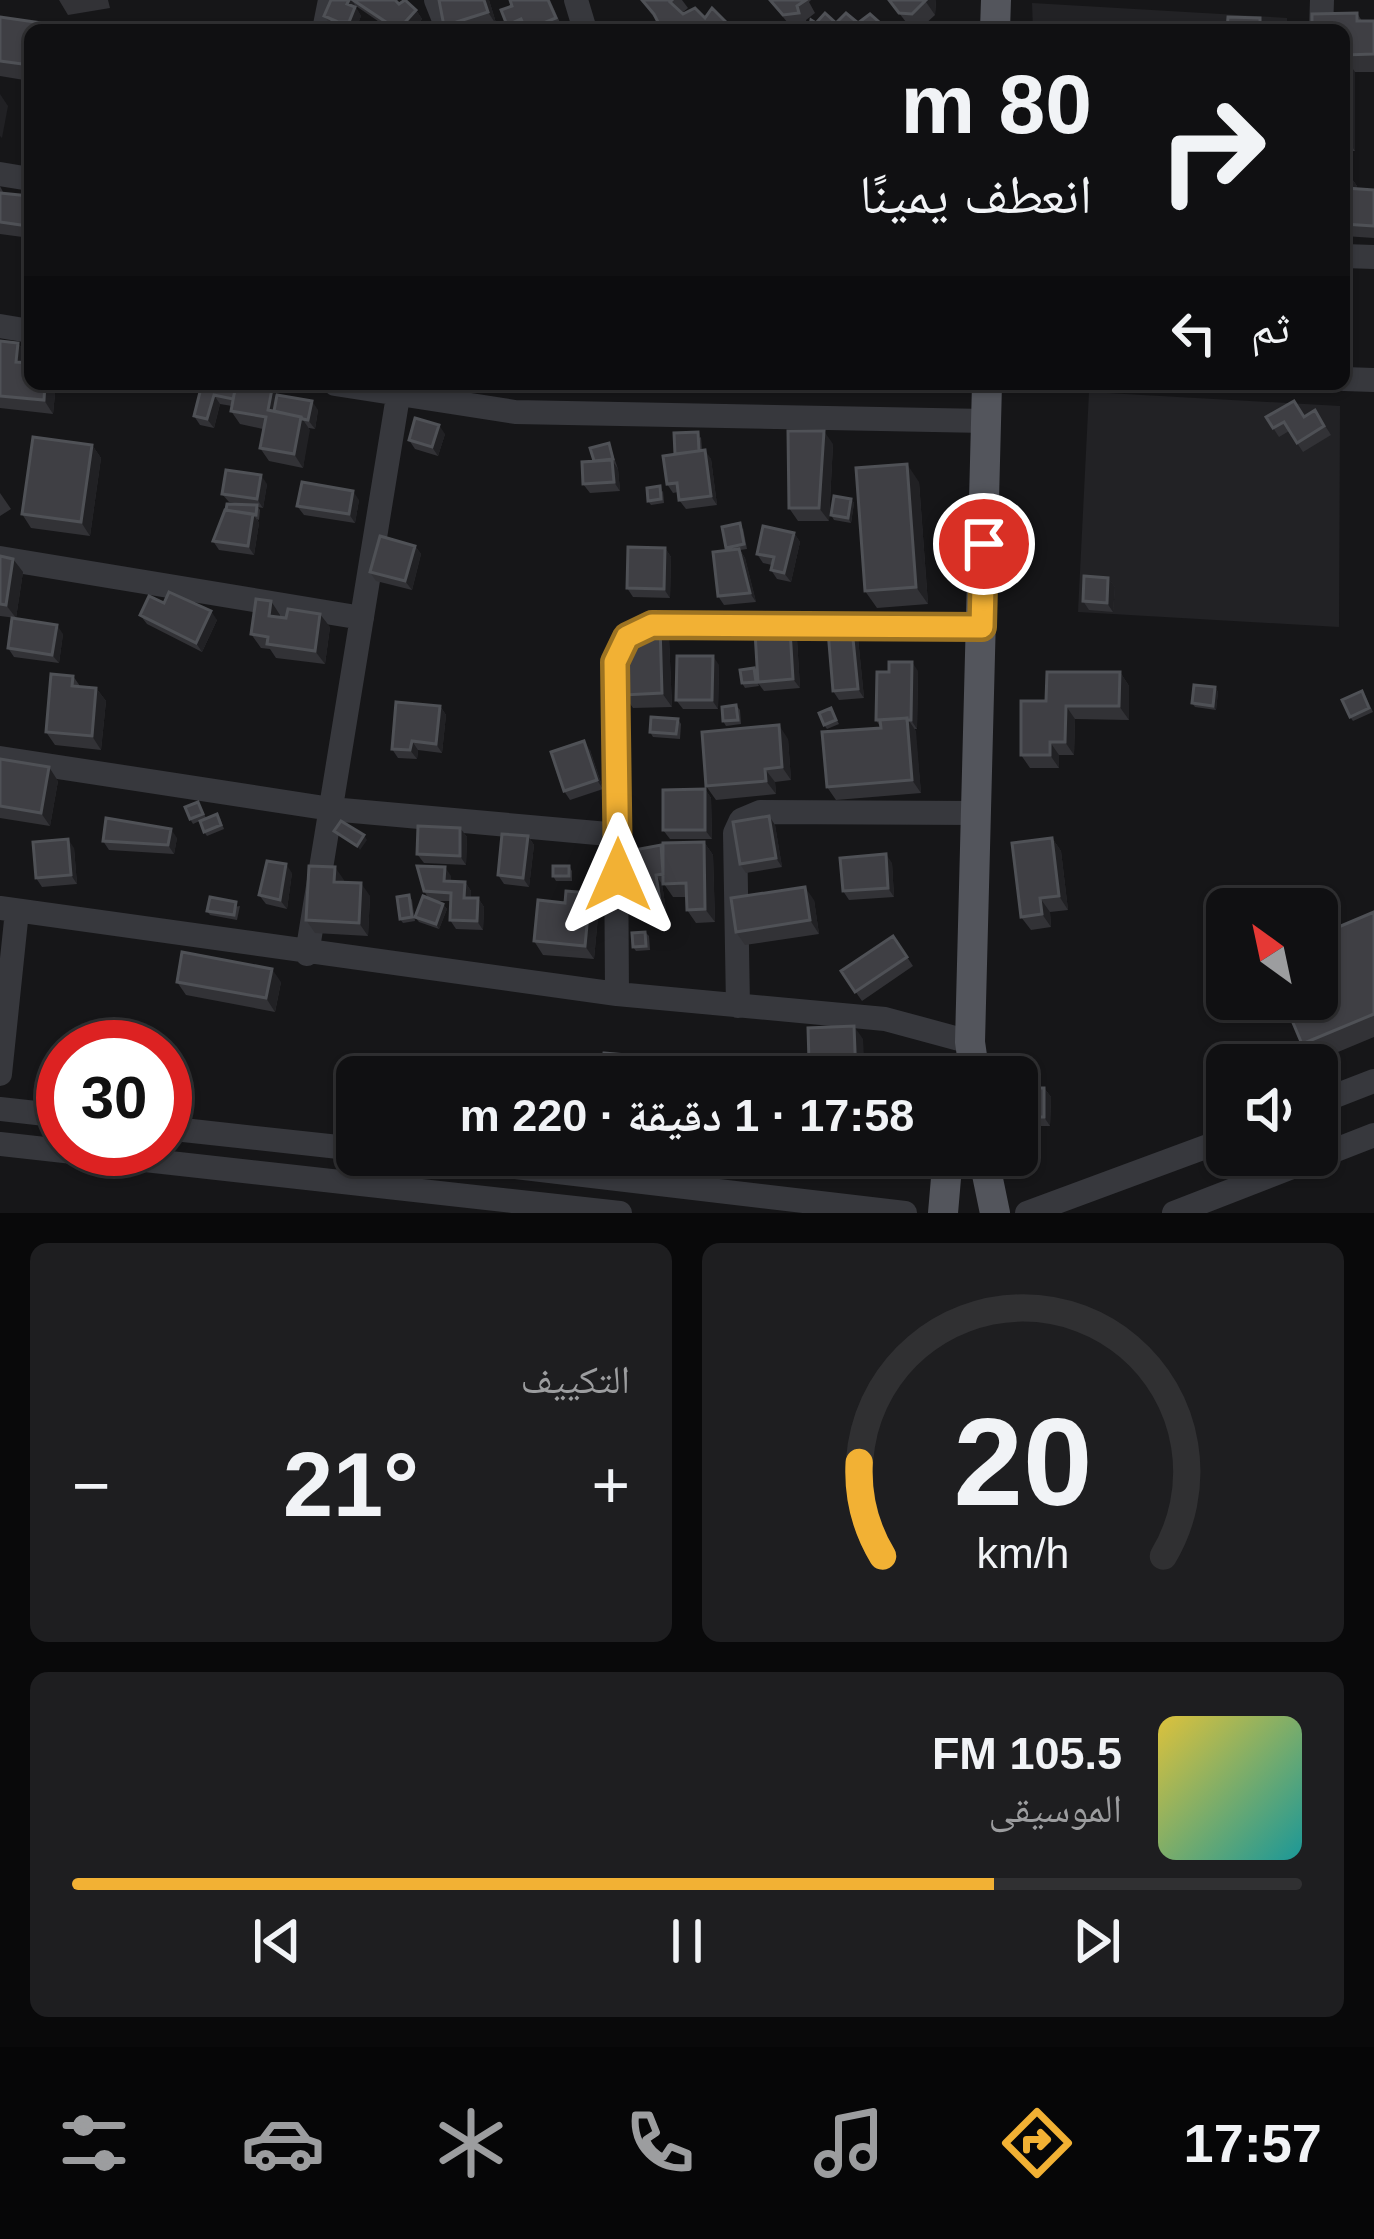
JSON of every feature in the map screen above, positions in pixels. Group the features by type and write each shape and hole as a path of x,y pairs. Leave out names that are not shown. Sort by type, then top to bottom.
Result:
{"main road":[{"path":"967,1056 987,390"},
{"path":"970,1042 972,1056"},
{"path":"944,1213 947,1176"},
{"path":"987,1176 995,1213"},
{"path":"965,1213 984,1213"}],"street":[{"path":"307,955 399,391 515,412 986,421"},
{"path":"0,558 362,618"},
{"path":"616,994 615,662 634,631 652,625 982,627"},
{"path":"0,758 331,809 619,836"},
{"path":"738,1006 735,833 746,815 977,813"},
{"path":"0,1074 9,909 307,955 616,994 885,1019 970,1042"},
{"path":"1338,1095 1374,1081"},
{"path":"0,1109 36,1113"},
{"path":"192,1131 336,1147"},
{"path":"1174,1213 1374,1135"},
{"path":"0,1144 603,1212 598,1176"},
{"path":"1027,1213 1206,1147"},
{"path":"606,1176 904,1213"}],"shaded area":[{"path":"1032,3 1287,18 1287,24 1033,24"},
{"path":"1089,392 1340,406 1339,627 1078,612"}],"building":[{"path":"331,0 349,0 347,4 355,7 349,22 324,16"},
{"path":"353,0 395,0 399,4 405,0 416,10 403,24 389,24"},
{"path":"439,0 484,0 488,12 444,24"},
{"path":"510,0 548,0 556,18 541,24 523,24 521,19 507,24 501,10 512,6"},
{"path":"642,0 672,0 683,14 695,8 705,18 712,8 728,24 659,24"},
{"path":"770,0 806,0 797,6 799,13 783,15"},
{"path":"889,0 926,0 912,14 899,13"},
{"path":"825,13 836,23 846,13 858,23 870,14 881,24 810,24 811,20 816,23"},
{"path":"1357,13 1357,21 1374,21 1374,54 1350,55 1350,24 1312,24 1312,14"},
{"path":"0,17 48,24 24,24 24,64 0,61"},
{"path":"1228,17 1260,18 1260,24 1227,24"},
{"path":"1350,188 1374,190 1374,226 1350,224"},
{"path":"0,193 24,195 24,225 0,222"},
{"path":"0,341 18,343 16,362 24,363 24,390 45,390 44,400 0,396"},
{"path":"200,390 235,391 233,399 214,395 207,419 194,416"},
{"path":"235,390 272,390 268,410 301,417 294,454 260,448 266,417 231,411"},
{"path":"277,395 312,401 308,420 274,411"},
{"path":"1294,401 1304,417 1315,410 1324,426 1297,443 1284,422 1273,428 1266,417"},
{"path":"415,418 439,425 432,447 409,440"},
{"path":"788,431 824,431 819,508 789,508"},
{"path":"698,432 699,451 675,454 674,433"},
{"path":"33,437 92,445 81,522 22,514"},
{"path":"609,443 613,459 594,461 590,448"},
{"path":"705,450 711,496 679,500 677,483 667,484 663,456"},
{"path":"612,460 614,482 583,484 582,462"},
{"path":"907,464 916,587 865,591 856,468"},
{"path":"226,470 261,475 257,499 222,494"},
{"path":"302,482 353,491 349,514 297,506"},
{"path":"660,486 661,499 648,501 647,488"},
{"path":"834,496 851,499 848,518 831,515"},
{"path":"227,504 257,505 256,515 226,510"},
{"path":"225,510 253,514 248,546 213,541"},
{"path":"740,523 744,544 726,548 722,527"},
{"path":"763,526 794,533 784,573 771,570 774,557 757,554"},
{"path":"380,536 415,546 405,581 370,572"},
{"path":"628,547 665,548 664,589 627,588"},
{"path":"739,549 750,593 718,596 713,552"},
{"path":"0,556 13,559 6,605 0,604"},
{"path":"1084,576 1108,578 1107,603 1083,601"},
{"path":"169,592 211,611 196,643 140,615 149,596 164,603"},
{"path":"256,599 271,601 269,616 286,618 288,609 320,614 315,651 267,644 268,637 251,634"},
{"path":"12,618 57,625 52,655 8,648"},
{"path":"660,625 662,693 624,695 621,627"},
{"path":"852,629 858,689 833,691 828,631"},
{"path":"790,630 793,679 758,682 755,632"},
{"path":"677,656 713,656 712,700 676,700"},
{"path":"889,662 912,662 911,720 876,720 877,672 889,672"},
{"path":"754,668 756,682 742,683 740,670"},
{"path":"1047,672 1120,672 1119,706 1066,706 1065,742 1050,742 1050,755 1021,755 1021,701 1046,701"},
{"path":"51,674 73,676 72,686 96,688 92,736 46,732"},
{"path":"1194,685 1215,687 1213,706 1192,703"},
{"path":"1362,691 1369,708 1350,717 1342,700"},
{"path":"396,702 440,706 436,744 412,741 410,750 392,749"},
{"path":"736,705 738,720 723,721 722,707"},
{"path":"831,708 836,720 824,725 819,713"},
{"path":"651,717 678,719 676,734 650,732"},
{"path":"907,718 912,780 827,787 822,732 881,728 880,720"},
{"path":"779,725 782,767 765,769 766,781 706,786 702,732"},
{"path":"584,741 597,780 564,791 551,752"},
{"path":"0,759 49,767 41,813 0,806"},
{"path":"705,789 705,830 663,830 663,790"},
{"path":"198,802 203,814 190,819 185,807"},
{"path":"217,814 221,825 204,832 200,821"},
{"path":"769,816 776,858 740,864 733,822"},
{"path":"106,818 171,829 168,845 103,841"},
{"path":"341,821 364,835 357,846 334,831"},
{"path":"418,826 460,828 460,856 417,854"},
{"path":"502,834 528,836 523,878 498,875"},
{"path":"1052,838 1059,896 1040,898 1042,914 1021,917 1012,843"},
{"path":"68,839 71,875 36,878 33,842"},
{"path":"704,842 705,909 687,910 686,883 663,884 663,843"},
{"path":"661,845 663,874 656,875 660,901 629,906 625,881 646,878 644,865 627,868 624,852"},
{"path":"886,854 888,888 843,891 840,858"},
{"path":"267,861 286,864 280,900 259,895"},
{"path":"309,866 335,867 334,882 361,883 359,923 306,920"},
{"path":"417,866 445,867 444,881 465,882 464,898 478,898 477,921 450,920 451,893 424,891"},
{"path":"553,866 569,866 569,876 553,876"},
{"path":"805,887 810,920 736,932 731,898"},
{"path":"566,891 590,893 585,946 534,941 538,900 565,903"},
{"path":"409,895 412,917 400,919 397,897"},
{"path":"423,896 443,904 436,924 415,917"},
{"path":"210,897 236,902 234,915 207,911"},
{"path":"1374,912 1374,1014 1302,1044 1292,1020 1338,1020 1338,927"},
{"path":"645,932 646,946 633,947 632,933"},
{"path":"893,936 907,957 855,992 841,971"},
{"path":"182,952 272,969 266,998 177,982"},
{"path":"854,1026 855,1056 809,1056 808,1028"},
{"path":"1038,1088 1044,1088 1044,1117 1038,1117"}],"route":[{"path":"618,875 615,662 627,637 652,625 982,627 984,544"}]}
